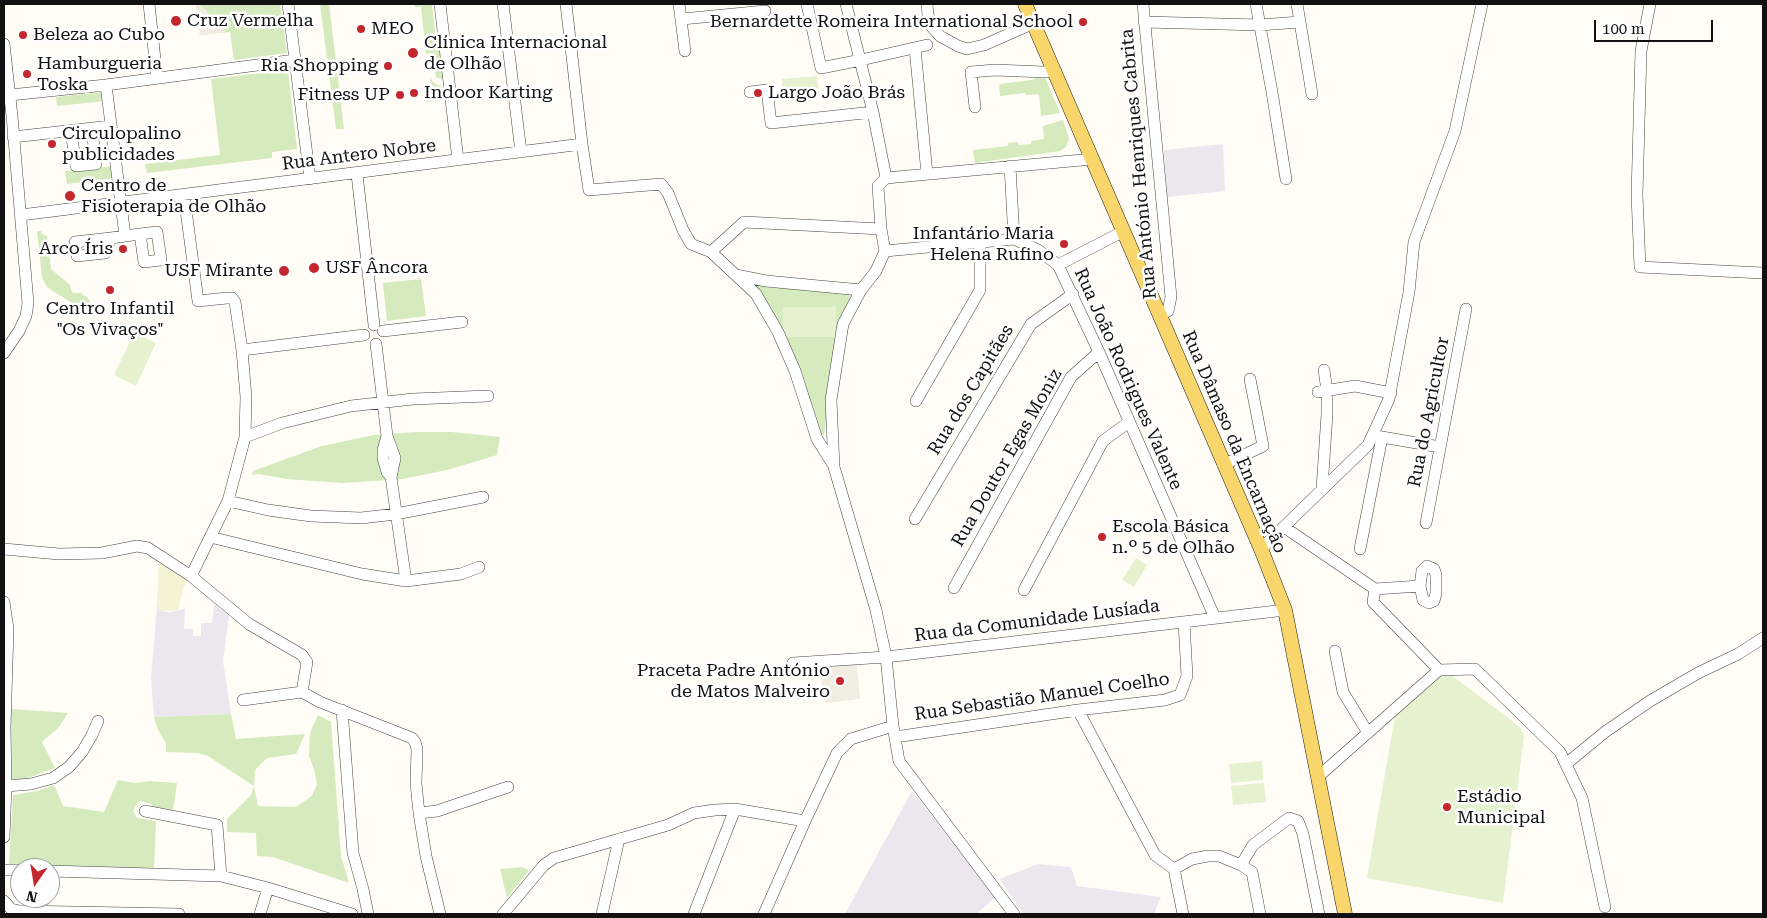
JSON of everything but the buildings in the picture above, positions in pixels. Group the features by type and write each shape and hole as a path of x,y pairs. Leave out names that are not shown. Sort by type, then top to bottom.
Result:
{"main road":[{"name":"Rua Dâmaso da Encarnação","path":"1025,4 1261,550 1285,610 1345,914"}],"street":[{"path":"149,4 157,78"},
{"path":"288,4 310,179"},
{"path":"440,4 458,160"},
{"path":"503,4 521,152"},
{"path":"566,4 589,190 661,184 668,193 683,230 691,244 711,252 756,294 778,332 795,371 817,439 834,467"},
{"path":"679,4 686,51"},
{"path":"807,4 821,68 927,45"},
{"path":"846,4 873,112 886,178"},
{"path":"927,4 932,27 940,36 967,49 984,45 1034,23"},
{"name":"Rua António Henriques Cabrita","path":"1143,4 1171,297 1168,310 1159,316"},
{"path":"1256,4 1286,179"},
{"path":"1297,4 1312,94"},
{"path":"1360,549 1377,436 1389,400 1409,292 1414,242 1455,131 1482,4"},
{"path":"1650,4 1641,51 1637,195 1640,267 1763,274"},
{"path":"682,19 765,11"},
{"path":"1144,22 1260,25 1300,22"},
{"path":"4,44 10,95 8,116 13,137 28,303 26,316 19,331 4,353"},
{"path":"915,48 927,174"},
{"path":"10,95 106,85 295,60"},
{"path":"975,107 971,72 995,70 1054,71"},
{"path":"1003,78 1032,72"},
{"path":"106,85 125,236"},
{"path":"750,92 767,90 771,123 873,112"},
{"path":"13,137 111,126"},
{"path":"71,130 76,166 96,164 92,129"},
{"name":"Rua Antero Nobre","path":"21,215 582,144"},
{"path":"1014,914 899,761 886,657 870,588 834,467 831,400 843,324 861,290 876,271 885,251 881,230 878,186 886,178 1093,159"},
{"path":"1010,166 1014,239"},
{"path":"356,174 378,328 383,338 376,344"},
{"path":"184,195 198,301 232,298 235,302 246,397 245,437 228,501 190,576"},
{"path":"711,252 744,222 881,230"},
{"path":"1058,265 1124,232"},
{"path":"111,238 140,234"},
{"name":"Rua João Rodrigues Valente","path":"885,251 1014,239 1038,250 1058,265 1099,352 1214,618"},
{"path":"916,401 980,290 980,242"},
{"path":"736,275 766,281 861,290"},
{"name":"Rua dos Capitães","path":"915,519 1031,324 1073,294"},
{"name":"Rua do Agricultor","path":"1426,523 1466,309"},
{"path":"376,344 367,341 364,335 366,329 462,322"},
{"path":"242,350 364,335"},
{"path":"376,344 387,436 383,458 387,472 392,478 406,580"},
{"name":"Rua Doutor Egas Moniz","path":"954,588 1071,377 1099,352"},
{"path":"1322,490 1327,414 1322,392 1324,370"},
{"path":"1223,465 1263,446 1250,379"},
{"path":"1322,392 1355,386 1390,393"},
{"path":"245,437 282,423 351,406 383,401 488,396"},
{"path":"1024,590 1104,441 1129,422"},
{"path":"1377,436 1440,447"},
{"path":"1261,550 1377,436"},
{"path":"228,501 268,510 311,516 361,518 396,514 483,497"},
{"path":"1284,527 1375,589 1420,586"},
{"path":"210,537 362,574 406,580 461,574 479,567"},
{"path":"4,550 59,554 102,553 138,546 148,548 190,576 249,624 302,655 307,662 302,692"},
{"path":"1375,589 1373,602 1439,670"},
{"path":"4,602 8,629 4,837"},
{"name":"Rua da Comunidade Lusíada","path":"793,664 886,657 1285,610"},
{"name":"Rua Sebastião Manuel Coelho","path":"764,914 837,753 851,739 894,731 1165,700 1180,695 1187,676 1184,622"},
{"path":"1566,764 1605,732 1650,701 1698,673 1738,654 1763,638"},
{"path":"1335,652 1343,692 1368,733"},
{"path":"1319,776 1439,670 1475,669 1560,752 1582,798 1605,907"},
{"path":"243,700 302,692 320,702 412,738 417,749 416,783 419,813 426,856 440,914"},
{"path":"342,710 353,854 368,914"},
{"path":"1078,710 1155,855 1174,869 1183,914"},
{"path":"6,786 32,784 53,778 69,767 87,744 98,721"},
{"path":"419,813 437,811 508,787"},
{"path":"694,914 735,809"},
{"path":"503,914 544,865 554,858 668,824 694,813 735,809 805,822"},
{"path":"145,810 217,825 221,876"},
{"path":"1241,865 1253,845 1289,818 1298,821 1303,834 1318,914"},
{"path":"602,914 619,839"},
{"path":"1174,869 1192,859 1208,856 1219,856 1241,865 1252,872 1260,914"},
{"path":"60,871 221,876 268,888 352,914"},
{"path":"260,914 268,888"},
{"path":"7,908 28,912 179,914"}],"shaded area":[{"path":"196,4 200,4 226,32 200,35"},
{"path":"1223,144 1225,191 1167,197 1164,150"},
{"path":"159,559 186,579 178,610 160,611 157,604"},
{"path":"157,604 160,611 170,612 185,609 184,629 193,629 193,636 201,636 201,623 212,623 214,604 229,616 223,661 231,714 154,717 151,679"},
{"name":"Praceta Padre António de Matos Malveiro","path":"856,659 860,699 825,703 818,662"},
{"path":"912,791 996,897 976,914 845,914"},
{"path":"1038,864 1071,867 1077,886 1161,897 1154,914 1023,914 1000,879"}],"green space":[{"path":"196,4 280,4 287,53 234,60 230,32 200,35"},
{"path":"320,4 329,4 344,129 336,129"},
{"path":"415,4 432,4 436,41 441,46 444,80 436,77 432,53 426,54 421,7 415,7"},
{"path":"288,70 297,149 272,152 272,158 147,173 145,164 220,155 211,79"},
{"path":"1044,75 1060,113 1041,116 1039,94 1026,95 1025,93 1000,96 999,84 1032,80"},
{"path":"817,76 819,93 783,97 782,79"},
{"path":"430,78 435,84 441,86 442,98 437,101 426,102 425,89 431,88"},
{"path":"104,92 105,101 57,106 56,97"},
{"path":"1063,120 1069,138 1066,147 1060,151 975,163 973,150 1008,146 1008,143 1018,142 1018,145 1031,144 1031,141 1044,139 1043,126"},
{"path":"114,166 115,178 67,184 65,171"},
{"path":"37,231 41,231 42,234 47,236 51,269 70,285 73,293 81,293 88,298 92,305 85,311 48,288 42,278"},
{"path":"421,279 426,316 387,321 383,283"},
{"path":"750,281 765,287 852,292 841,323 824,435 820,435"},
{"path":"783,307 836,307 836,337 783,337"},
{"path":"134,333 156,343 136,386 114,375"},
{"path":"452,432 500,437 497,455 447,470 403,479 343,483 286,479 259,474 252,475 253,471 322,446 374,435"},
{"path":"1136,558 1147,565 1134,587 1122,580"},
{"name":"Estádio Municipal","path":"1450,674 1520,727 1524,736 1503,903 1367,878 1395,716 1440,676"},
{"path":"11,709 68,713 59,727 42,742 55,768 25,779 12,779"},
{"path":"231,714 236,739 305,734 296,754 267,758 255,770 254,786 208,756 198,753 166,752 166,743 158,730 154,717"},
{"path":"318,715 331,722 341,856 349,883 273,857 257,856 256,833 227,832 227,819 251,795 254,786 258,806 296,807 312,796 317,784 309,756 310,733"},
{"path":"1262,761 1263,780 1231,783 1229,764"},
{"path":"118,780 135,783 149,781 177,783 173,811 153,808 151,804 141,801 138,802 133,811 137,818 156,821 154,871 60,867 60,858 10,858 9,865 13,795 37,791 54,785 63,806 104,812"},
{"path":"1264,783 1266,802 1233,805 1231,786"},
{"path":"522,867 529,870 507,898 500,869"}],"place":[{"name":"Cruz Vermelha","path":"176,21"},
{"name":"Bernardette Romeira International School","path":"1083,22"},
{"name":"MEO","path":"361,29"},
{"name":"Beleza ao Cubo","path":"23,35"},
{"name":"Clínica Internacional de Olhão","path":"413,53"},
{"name":"Ria Shopping","path":"388,66"},
{"name":"Hamburgueria Toska","path":"27,74"},
{"name":"Indoor Karting","path":"414,93"},
{"name":"Largo João Brás","path":"758,93"},
{"name":"Fitness UP","path":"400,95"},
{"name":"Circulopalino publicidades","path":"52,144"},
{"name":"Centro de Fisioterapia de Olhão","path":"70,196"},
{"name":"Infantário Maria Helena Rufino","path":"1064,244"},
{"name":"Arco Íris","path":"123,249"},
{"name":"USF Âncora","path":"314,268"},
{"name":"USF Mirante","path":"284,271"},
{"name":"Centro Infantil \"Os Vivaços\"","path":"110,290"},
{"name":"Escola Básica n.º 5 de Olhão","path":"1102,537"},
{"name":"Praceta Padre António de Matos Malveiro","path":"840,681"},
{"name":"Estádio Municipal","path":"1447,807"}]}
